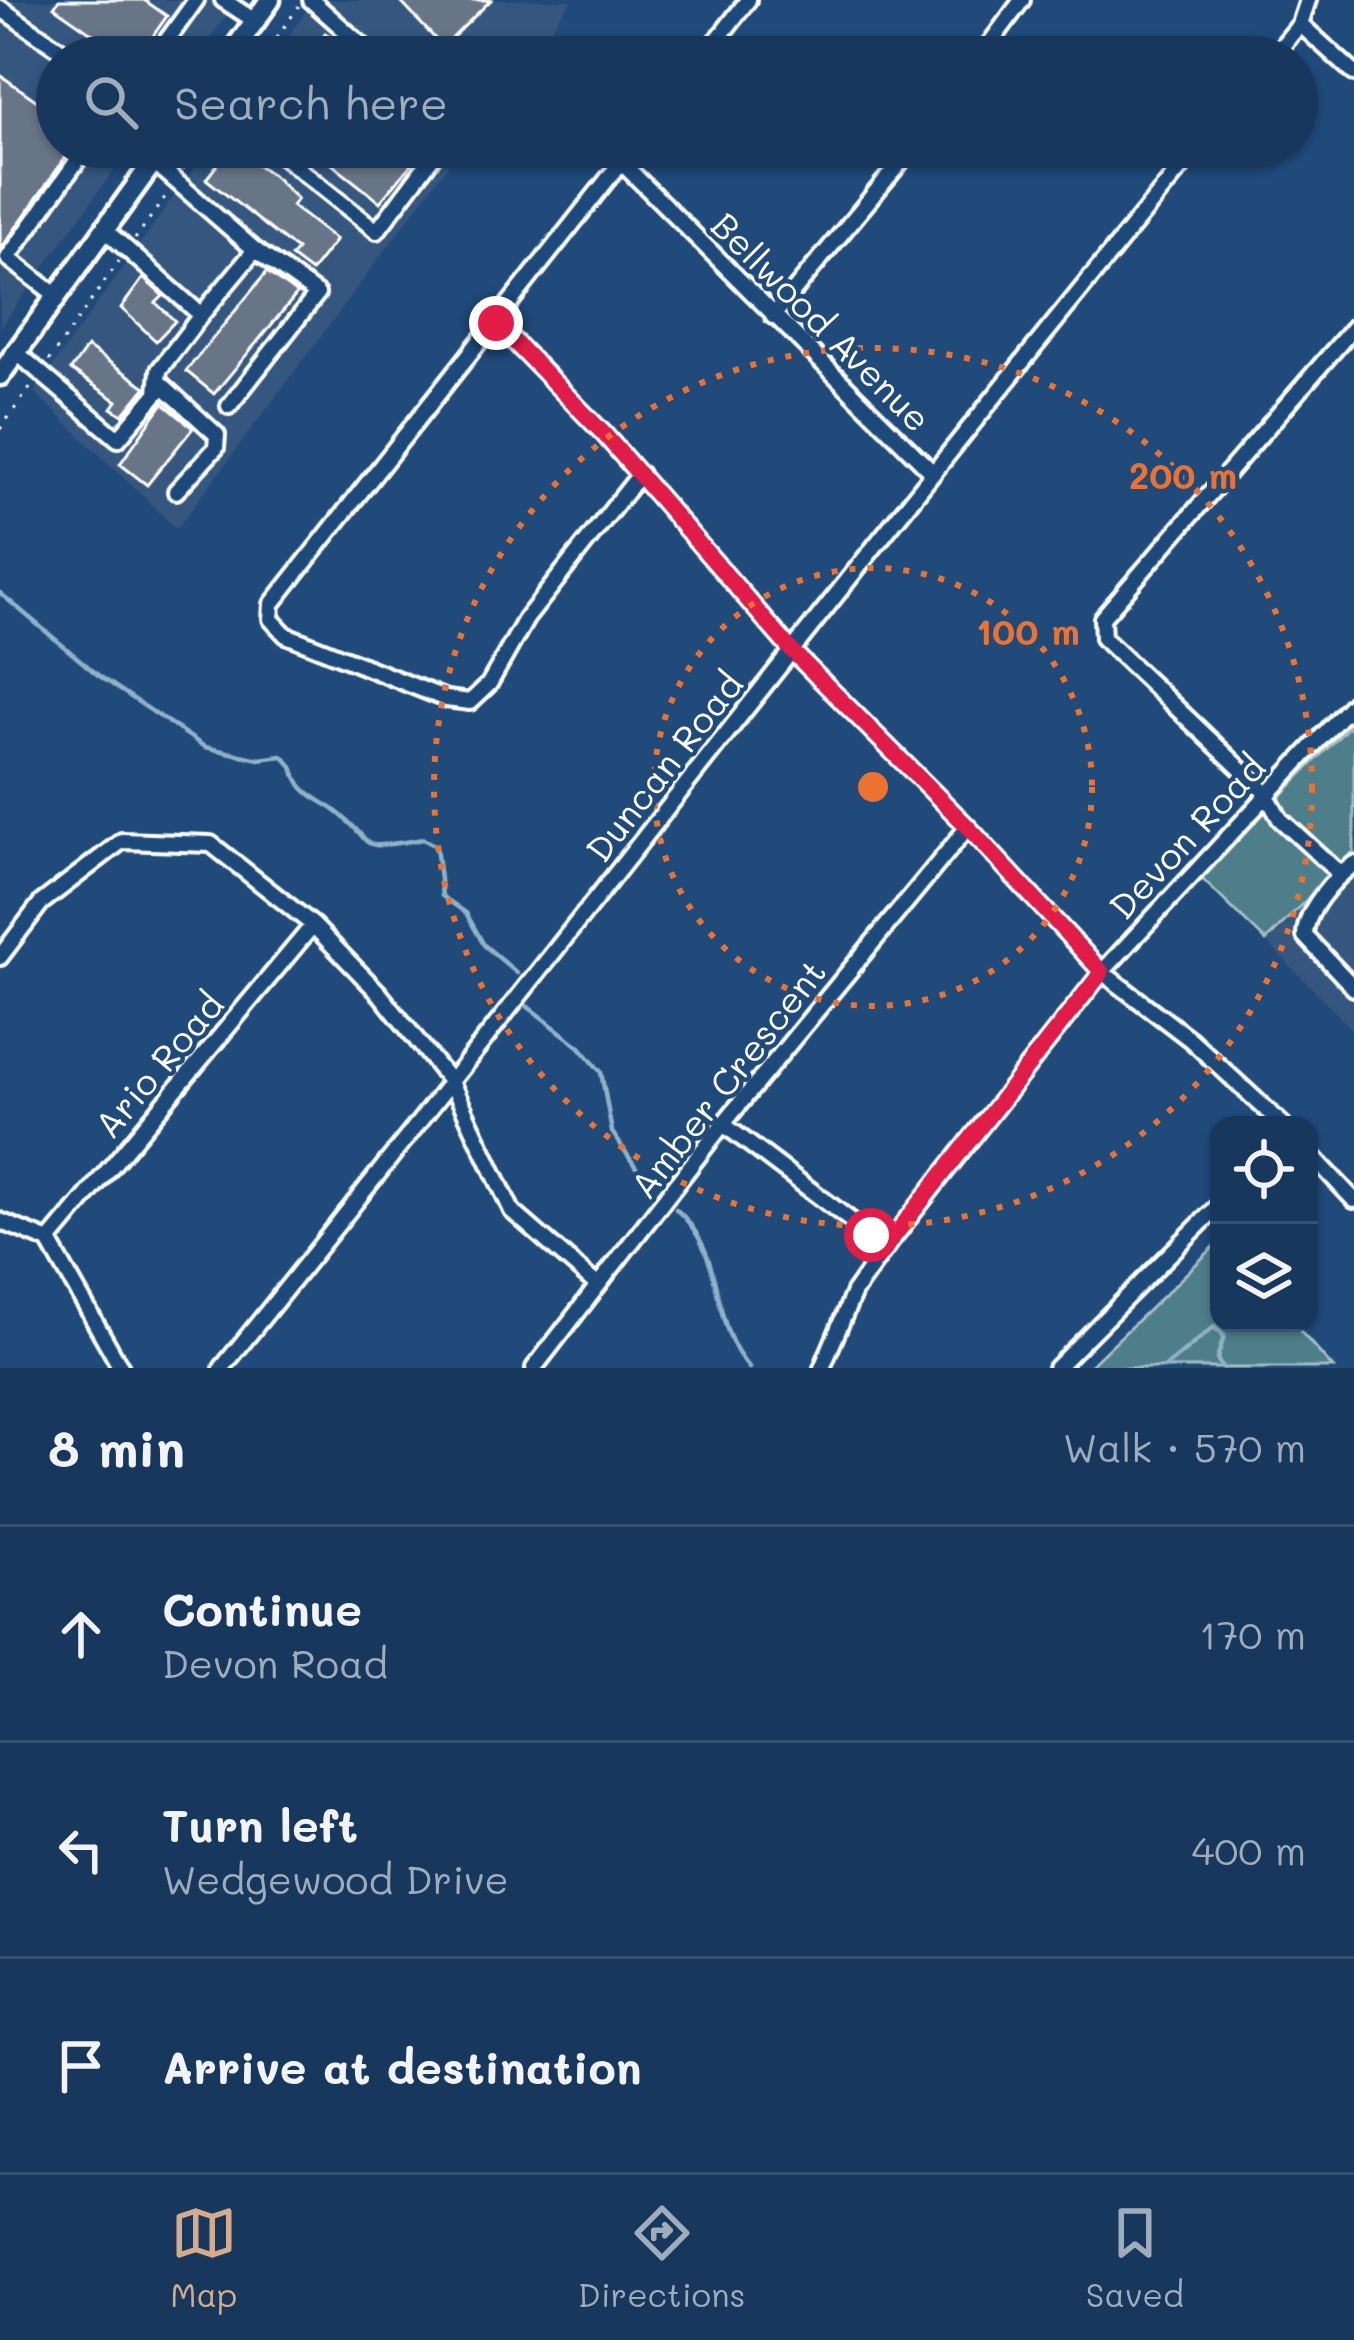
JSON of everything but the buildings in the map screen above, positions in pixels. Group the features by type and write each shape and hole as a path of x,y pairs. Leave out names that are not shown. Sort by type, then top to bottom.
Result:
{"main road":[{"path":"244,36 270,0"},
{"path":"0,375 149,168"}],"street":[{"path":"223,0 255,21"},
{"path":"307,0 350,36"},
{"path":"720,36 748,0"},
{"path":"995,36 1022,0"},
{"path":"1290,36 1308,0"},
{"path":"169,36 192,2"},
{"path":"0,8 41,36"},
{"path":"1300,24 1313,36"},
{"path":"1318,40 1354,73"},
{"path":"57,296 8,258 71,168"},
{"path":"168,168 176,181 255,250 317,295 229,406"},
{"path":"298,168 377,231 424,168"},
{"path":"616,168 272,604 274,624 286,634 446,699 470,702 489,685 526,619 640,474"},
{"name":"Bellwood Avenue","path":"627,168 931,470"},
{"path":"773,316 896,168"},
{"name":"Duncan Road","path":"222,1368 452,1084 931,470 1181,168"},
{"path":"105,230 201,315"},
{"path":"16,352 118,439 157,393 159,370 255,250"},
{"path":"496,323 640,474 792,651 968,827 1102,972 1191,1040 1273,1116"},
{"path":"1354,327 1102,618 1103,638 1265,793 1280,818 1347,869 1305,922 1305,936 1354,988"},
{"path":"158,381 218,435 216,448 176,491"},
{"name":"Devon Road","path":"822,1368 854,1292 886,1246 1102,972 1354,702"},
{"name":"Amber Crescent","path":"534,1368 652,1222 723,1124 968,827"},
{"path":"0,957 41,903 122,841 211,844 313,925 380,994 452,1084 512,1211 597,1285"},
{"name":"Ario Road","path":"49,1241 313,925"},
{"path":"723,1124 886,1246"},
{"path":"1318,1162 1354,1200"},
{"path":"1056,1368 1210,1214"},
{"path":"0,1221 49,1241 121,1368"}],"path":[{"path":"279,36 307,0"},
{"path":"0,429 185,168"}],"shaded area":[{"path":"0,0 238,0 211,36 36,36 36,168 116,168 0,328"},
{"path":"314,0 572,0 545,36 288,36"},
{"path":"194,168 446,168 177,529 34,392"},
{"path":"1354,851 1354,1032 1266,941"}],"green space":[{"path":"1354,721 1354,851 1266,941 1201,878"},
{"path":"1210,1251 1210,1332 1301,1332 1333,1368 1088,1368"}],"waterway":[{"path":"0,593 98,675 205,747 259,759 282,756 305,791 348,821 369,843 423,839 436,846 442,896 466,913 484,945 517,973"},
{"path":"527,1006 580,1047 601,1072 612,1132 652,1191"},
{"path":"676,1209 704,1247 727,1329 749,1368"},
{"path":"1164,1368 1214,1327 1224,1336 1217,1359 1222,1368"}],"route":[{"path":"496,323 604,434 792,651 968,827 1102,972 886,1246 871,1235"}]}
